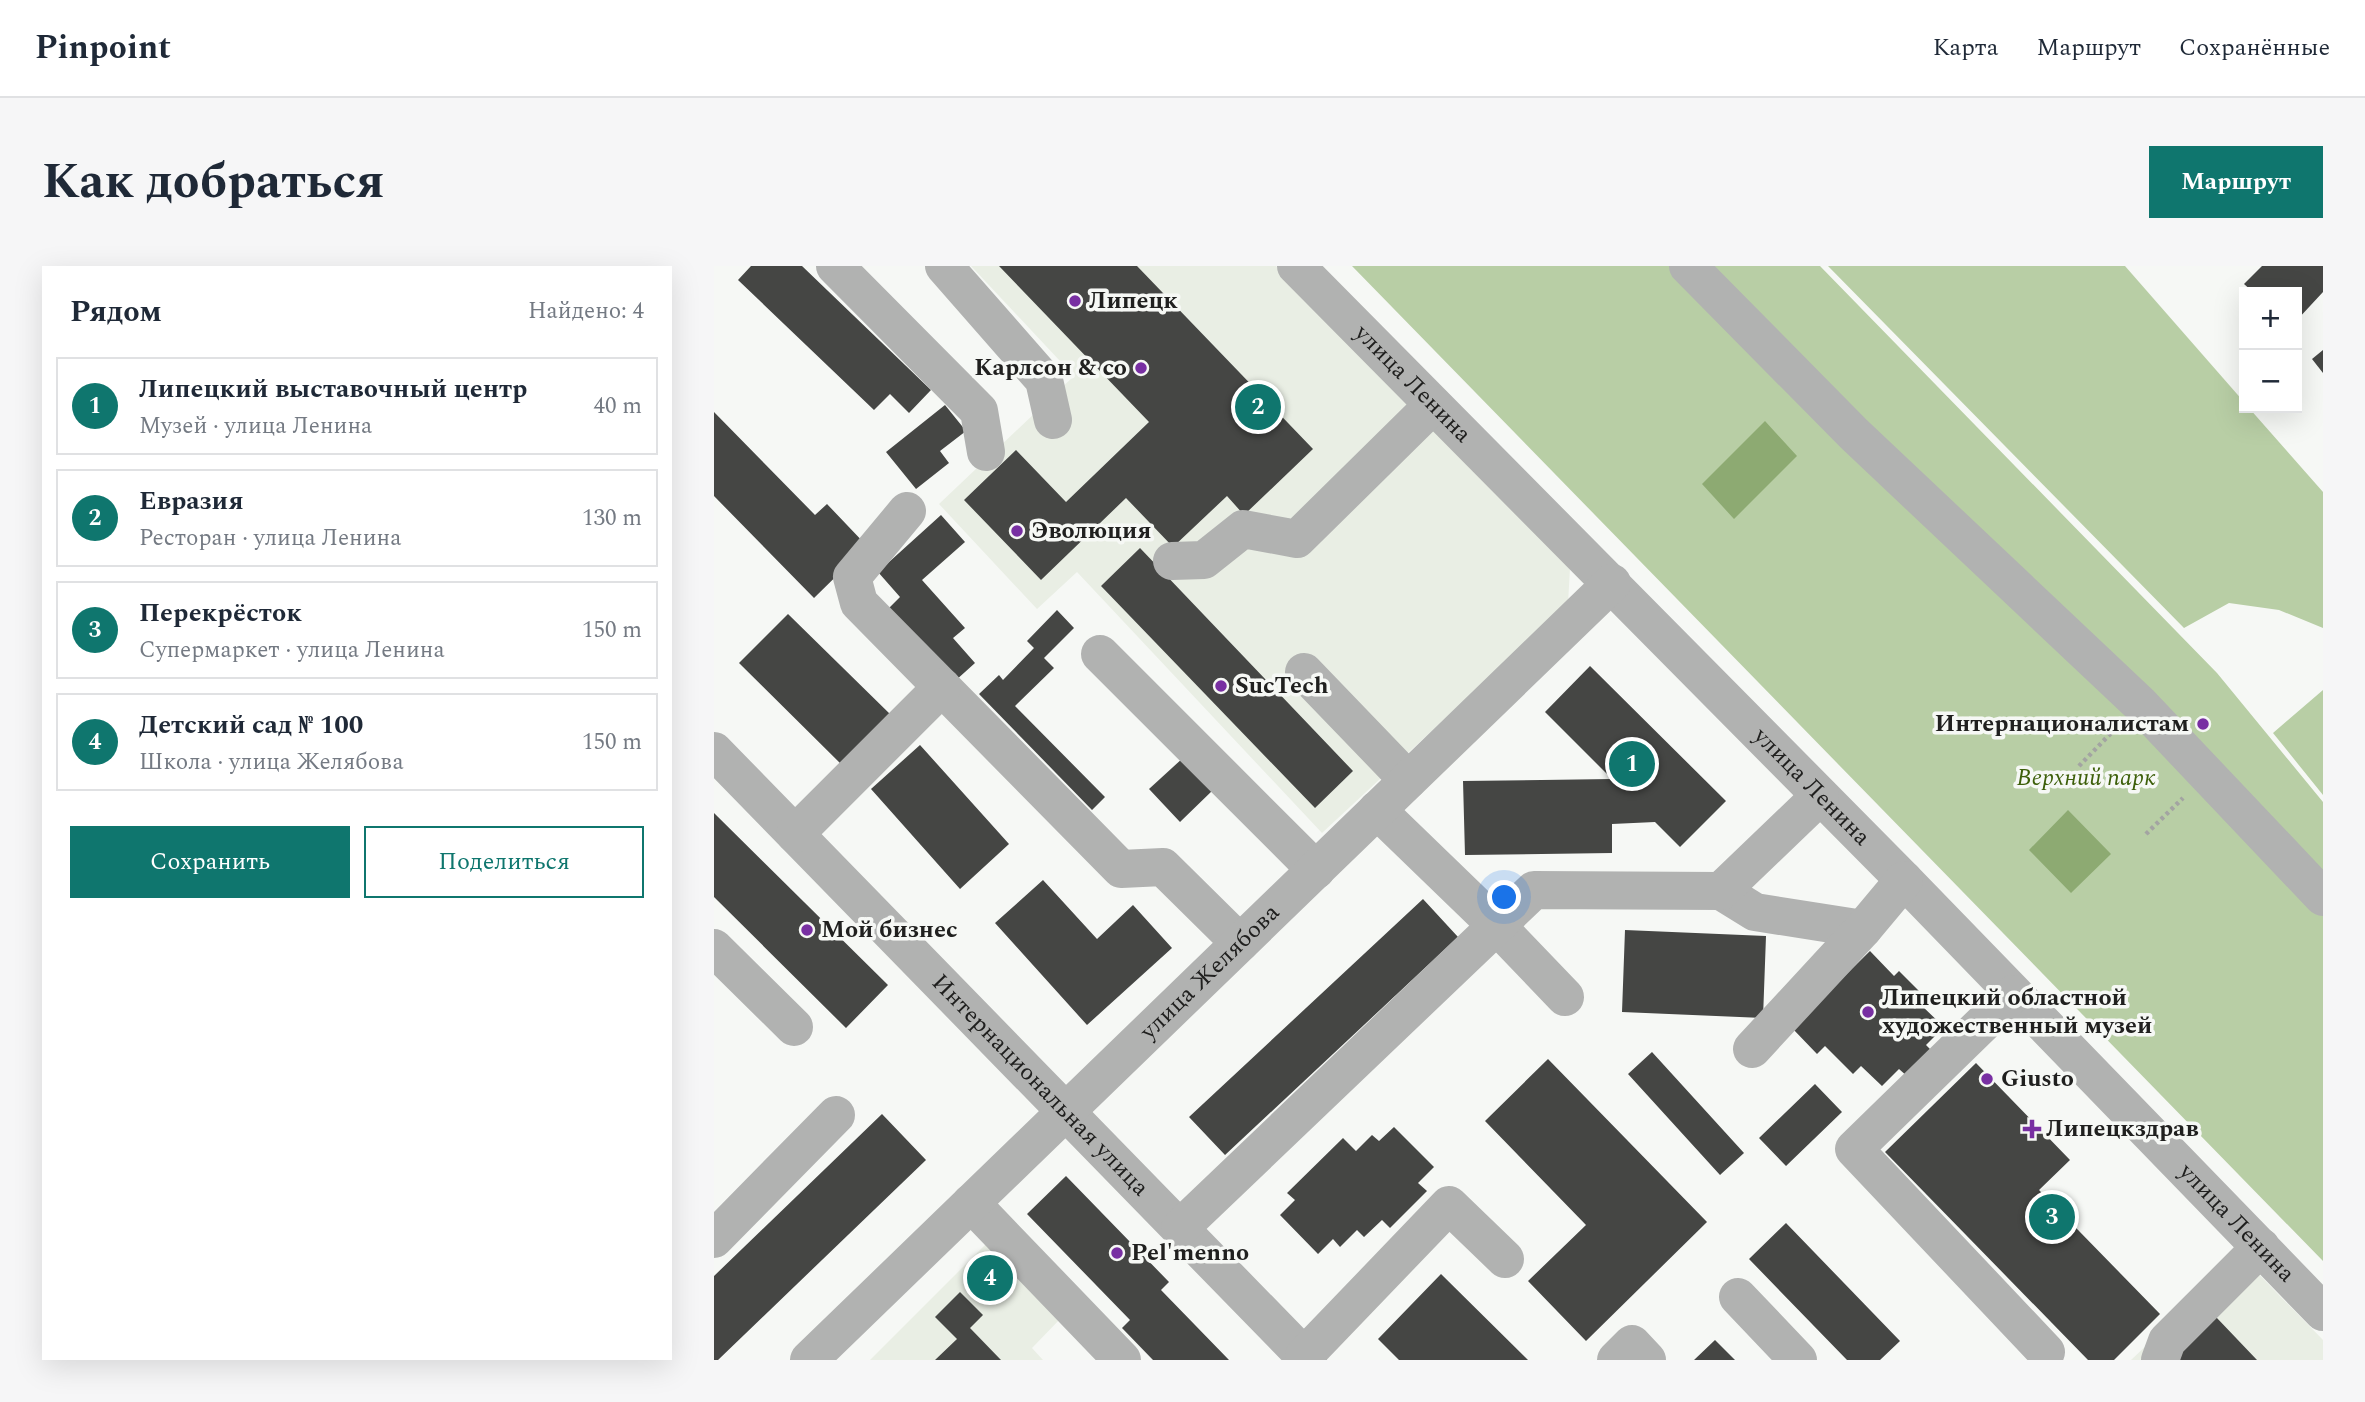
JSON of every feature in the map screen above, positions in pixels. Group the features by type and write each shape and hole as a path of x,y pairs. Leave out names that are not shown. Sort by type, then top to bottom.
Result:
{"street":[{"path":"944,266 1044,380 1053,420"},
{"name":"улица Ленина","path":"1296,266 1904,880 2323,1312"},
{"path":"1688,266 1854,434 2140,705 2323,897"},
{"path":"859,274 979,411 986,452"},
{"path":"1172,561 1203,560 1243,529 1297,539 1433,405"},
{"path":"907,511 852,577 859,603 1121,869 1163,867 1240,943"},
{"name":"улица Желябова","path":"809,1360 1612,583"},
{"path":"1100,654 1316,870"},
{"path":"1304,672 1408,780"},
{"path":"794,834 942,687"},
{"name":"Интернациональная улица","path":"714,751 1306,1358"},
{"path":"1721,891 1820,796"},
{"path":"1377,810 1565,996"},
{"path":"1752,1049 1863,929 1904,880"},
{"path":"1180,1228 1534,890 1721,891 1755,912 1863,929"},
{"path":"714,948 794,1027"},
{"path":"2013,994 1854,1149 2046,1352"},
{"path":"714,1239 836,1115"},
{"path":"971,1203 1122,1360"},
{"path":"1306,1358 1450,1205 1505,1259"},
{"path":"2160,1360 2167,1341 2261,1247"},
{"path":"1738,1297 1798,1360"},
{"path":"1616,1360 1632,1344 1647,1360"}],"path":[{"path":"2080,766 2124,720"},
{"path":"2146,834 2186,796"}],"shaded area":[{"path":"971,266 1276,266 1570,568 1568,604 1322,833 1077,572 1037,609 939,504 1074,376"},
{"path":"1765,421 1797,456 1734,519 1702,484"},
{"path":"2068,810 2111,854 2071,893 2029,850"},
{"path":"990,1240 1064,1315 1032,1348 1043,1360 870,1360"},
{"path":"2241,1256 2323,1340 2323,1360 2131,1360"}],"green space":[{"name":"Верхний парк","path":"1352,266 1820,266 2217,673 2323,802 2323,1261"},
{"path":"1828,266 2125,266 2239,396 2239,413 2253,413 2323,492 2323,628 2279,610 2229,603 2184,628"},
{"path":"2323,690 2323,795 2273,733"}],"building":[{"path":"751,266 802,266 931,390 909,413 890,394 874,410 738,280"},
{"path":"999,266 1137,266 1313,449 1244,515 1227,496 1173,547 1126,498 1041,580 964,500 1016,450 1066,502 1149,422"},
{"path":"2262,266 2323,266 2323,292 2302,315 2302,287 2247,287 2244,284"},
{"path":"2323,350 2323,373 2312,359"},
{"path":"945,405 966,431 940,451 949,463 916,489 886,452"},
{"path":"714,412 815,515 827,504 867,546 814,598 714,496"},
{"path":"941,515 965,542 922,580 965,628 953,638 975,663 955,681 889,608 900,597 878,572"},
{"path":"1140,548 1353,771 1315,808 1101,586"},
{"path":"1057,610 1074,628 1044,658 1054,668 1015,706 1105,797 1092,810 979,694 999,675 1003,680 1034,648 1027,641"},
{"path":"788,614 892,716 843,766 739,663"},
{"path":"1590,666 1726,801 1680,847 1655,822 1612,824 1612,853 1465,855 1463,781 1612,779 1545,712"},
{"path":"920,745 1009,844 960,889 871,789"},
{"path":"1184,757 1214,789 1180,822 1149,789"},
{"path":"714,813 888,985 846,1028 714,897"},
{"path":"1043,880 1097,939 1133,905 1172,948 1087,1025 995,923"},
{"path":"1423,899 1458,937 1225,1155 1189,1117"},
{"path":"1625,930 1766,936 1763,1018 1622,1012"},
{"name":"Липецкий областной художественный музей","path":"1870,951 1894,976 1899,971 1927,999 1921,1005 1944,1027 1926,1045 1933,1052 1908,1077 1899,1069 1882,1086 1861,1066 1853,1074 1825,1046 1817,1054 1792,1028"},
{"path":"1652,1052 1744,1153 1720,1175 1628,1074"},
{"path":"1548,1059 1707,1222 1586,1341 1528,1281 1586,1225 1485,1121"},
{"path":"1976,1063 2070,1160 2039,1190 2160,1314 2114,1360 2088,1360 1885,1152"},
{"path":"1815,1084 1842,1112 1786,1166 1759,1138"},
{"path":"882,1114 926,1160 718,1360 714,1360 714,1276"},
{"path":"1394,1127 1434,1167 1418,1183 1427,1191 1390,1228 1382,1220 1364,1237 1357,1230 1340,1247 1333,1239 1318,1254 1280,1215 1295,1200 1287,1193 1343,1138 1356,1151 1372,1135 1379,1141"},
{"path":"1066,1176 1169,1282 1161,1290 1229,1360 1153,1360 1122,1328 1130,1320 1027,1214"},
{"path":"1786,1223 1900,1341 1880,1360 1847,1360 1749,1259"},
{"path":"1441,1274 1528,1360 1399,1360 1378,1339"},
{"path":"960,1292 983,1315 970,1328 1001,1360 935,1360 957,1339 935,1317"},
{"path":"2216,1317 2257,1360 2177,1360 2174,1357"},
{"path":"1715,1340 1735,1360 1694,1360"}],"place":[{"name":"Липецк","path":"1075,301"},
{"name":"Карлсон & co","path":"1141,368"},
{"name":"Евразия","path":"1258,407"},
{"name":"Эволюция","path":"1017,531"},
{"name":"SucTech","path":"1221,686"},
{"name":"Интернационалистам","path":"2203,724"},
{"name":"Липецкий выставочный центр","path":"1632,764"},
{"name":"Мой бизнес","path":"807,930"},
{"name":"Липецкий областной художественный музей","path":"1868,1012"},
{"name":"Giusto","path":"1987,1079"},
{"name":"Липецкздрав","path":"2032,1129"},
{"name":"Перекрёсток","path":"2052,1217"},
{"name":"Pel'menno","path":"1117,1253"},
{"name":"Детский сад № 100","path":"990,1278"}]}
